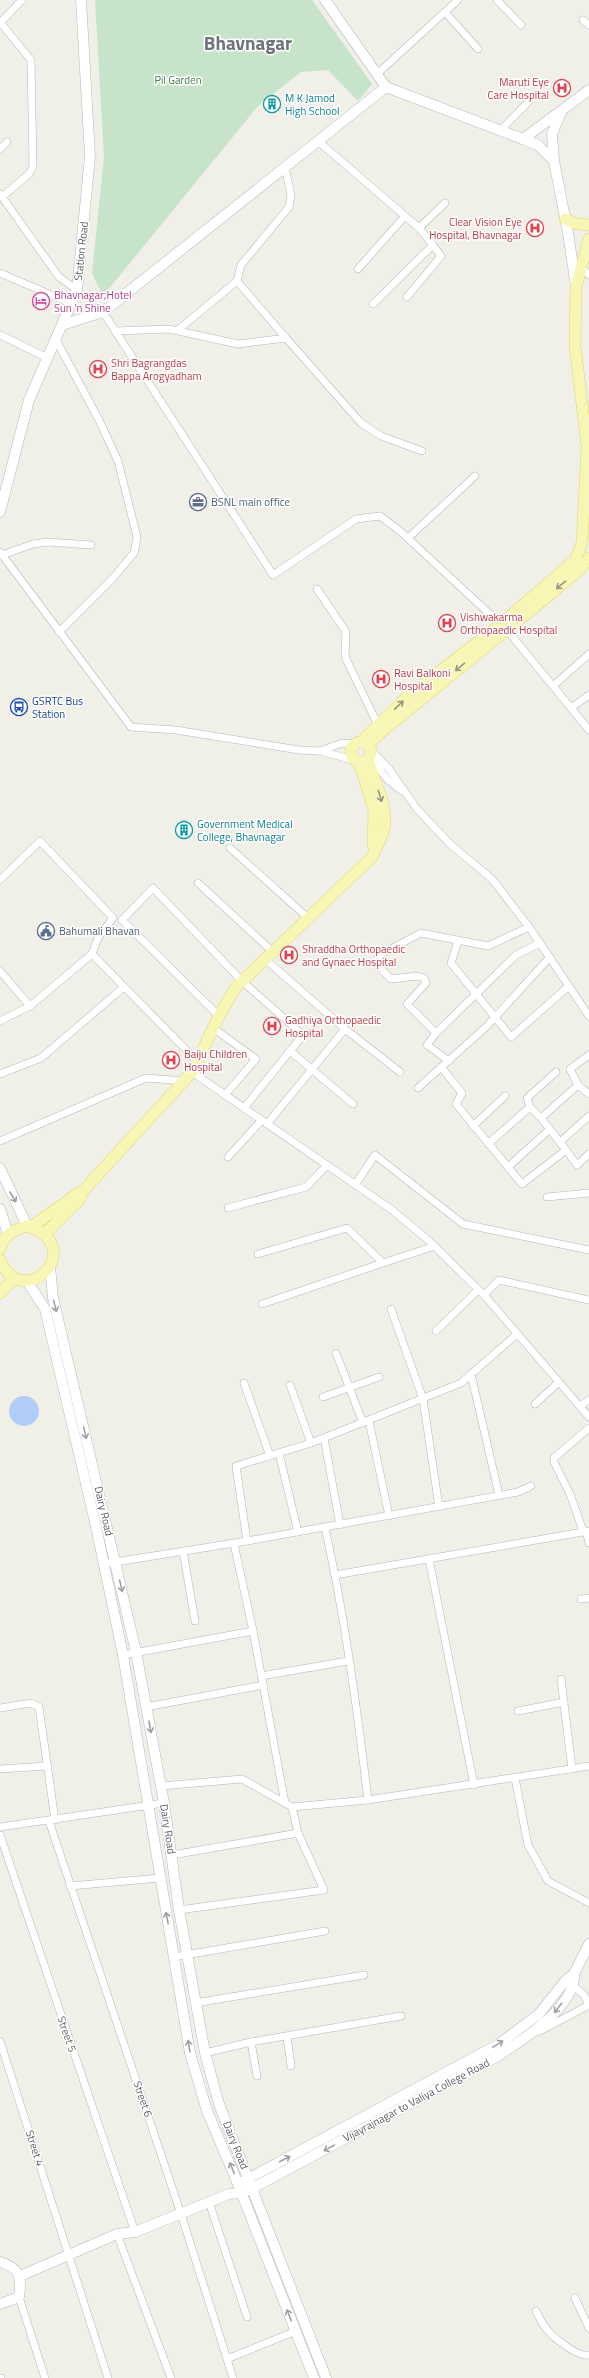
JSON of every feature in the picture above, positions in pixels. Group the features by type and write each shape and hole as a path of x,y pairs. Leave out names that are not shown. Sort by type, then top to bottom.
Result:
{"main road":[{"name":"Station Road","path":"0,512 30,400 77,290 90,156 81,0"},
{"path":"325,0 386,87 538,145 554,160"},
{"path":"62,325 103,312 386,87"},
{"path":"523,139 589,90"},
{"path":"561,112 552,134 554,160 576,287 575,346 589,468"},
{"path":"565,219 578,224 589,225"},
{"path":"576,287 585,271 589,240"},
{"path":"363,752 380,733 504,627 569,567 585,556 582,543 587,448"},
{"path":"363,752 378,725 408,696 504,627"},
{"path":"0,1249 8,1234 15,1229 29,1226 82,1192 192,1072 219,1016 242,981 372,857 384,829 384,813 382,799 363,752"},
{"path":"0,1168 29,1226 45,1234 53,1250 50,1268 36,1279 26,1281 14,1278 1,1266"},
{"path":"45,1234 80,1199 82,1192"},
{"path":"0,1209 8,1234"},
{"name":"Dairy Road","path":"50,1268 53,1298 136,1652 164,1803 179,1910 205,2053 219,2104 252,2183 326,2378"},
{"path":"0,1293 14,1278"},
{"name":"Dairy Road","path":"26,1281 45,1309 123,1655 190,2053 198,2084 207,2111 240,2188 314,2378"},
{"name":"Vijayrajnagar to Valiya College Road","path":"20,2276 117,2234 135,2232 229,2194 496,2057 531,2035 560,2007 572,1985 574,1974 589,1944"},
{"name":"Vijayrajnagar to Valiya College Road","path":"252,2183 499,2044 539,2014 566,1980 574,1974"},
{"path":"0,2262 12,2265 20,2276 19,2297 0,2304"}],"street":[{"path":"22,0 0,23 31,60 34,167 29,174 1,196 59,277 77,290"},
{"path":"377,74 458,0"},
{"path":"496,0 521,25"},
{"path":"445,12 478,49"},
{"path":"501,130 533,97"},
{"path":"318,141 419,228 441,256 407,297"},
{"path":"0,149 8,142"},
{"path":"178,330 237,281 241,265 289,207 291,195 285,167"},
{"path":"419,228 445,203"},
{"path":"358,269 405,216"},
{"path":"373,304 432,244"},
{"path":"0,272 72,304"},
{"path":"237,281 361,422 371,431 422,451"},
{"path":"103,312 273,575 356,519 380,516 408,538 504,627 589,730"},
{"path":"115,331 152,328 178,330 238,344 286,338"},
{"path":"0,335 48,358"},
{"path":"56,340 99,420 118,461 136,537 134,552 112,579 59,632"},
{"path":"408,538 474,476"},
{"path":"91,545 48,542 34,544 1,553 131,727 176,730 299,750 363,752"},
{"path":"317,589 346,632 345,657 378,725"},
{"path":"553,686 589,654"},
{"path":"571,708 589,695"},
{"path":"320,751 342,743 363,752 389,769 417,809 451,845 492,879 529,927 589,1016"},
{"path":"0,880 40,841 113,918 98,938 92,954 30,1006 0,1020"},
{"path":"230,848 308,918"},
{"path":"198,883 345,1029 400,1072"},
{"path":"219,1016 122,920 152,888 242,981 303,1035 244,1108"},
{"path":"436,1033 407,1004 426,983 424,978 417,976 391,979 377,965 378,957 421,933 488,946 529,927"},
{"path":"458,941 451,963 494,1018 511,1037 569,986"},
{"path":"449,1061 427,1045 436,1033 516,955 540,943"},
{"path":"92,954 197,1061"},
{"path":"418,1088 494,1018 550,957"},
{"path":"0,972 30,1006"},
{"path":"0,1074 41,1058 124,987"},
{"path":"213,1028 256,1059 225,1095"},
{"path":"228,1157 264,1122 312,1070 345,1029"},
{"path":"290,1051 353,1104"},
{"path":"589,1055 570,1069 578,1085 589,1094"},
{"path":"441,1067 462,1093 456,1104 522,1184 566,1150"},
{"path":"192,1072 392,1210 435,1246 481,1292 589,1417"},
{"path":"556,1072 527,1098 530,1107 541,1118 577,1164 589,1154"},
{"path":"0,1141 146,1078 184,1081"},
{"path":"541,1118 578,1085"},
{"path":"473,1126 505,1096"},
{"path":"488,1144 530,1107"},
{"path":"560,1142 589,1116"},
{"path":"508,1167 550,1129"},
{"path":"355,1185 376,1155 463,1224 589,1250"},
{"path":"228,1208 306,1187 327,1165"},
{"path":"547,1198 589,1193"},
{"path":"258,1254 347,1228 383,1263"},
{"path":"262,1304 435,1246"},
{"path":"436,1331 481,1292 499,1280 589,1300"},
{"path":"391,1309 423,1399 439,1507"},
{"path":"247,1541 236,1466 311,1443 461,1383 517,1334"},
{"path":"336,1353 366,1422 389,1516"},
{"path":"471,1374 499,1495"},
{"path":"323,1397 379,1377"},
{"path":"535,1404 559,1382"},
{"path":"244,1383 270,1456"},
{"path":"290,1385 311,1443"},
{"path":"580,1406 589,1400"},
{"path":"589,1428 554,1458 554,1462 586,1531 589,1543"},
{"path":"324,1438 340,1525"},
{"path":"279,1453 298,1532"},
{"path":"103,1564 234,1544 325,1528 499,1495 531,1486"},
{"path":"325,1528 335,1575 358,1717 368,1800"},
{"path":"335,1575 586,1531"},
{"path":"234,1544 253,1631 285,1803"},
{"path":"183,1551 196,1621"},
{"path":"429,1559 474,1785"},
{"path":"123,1655 253,1631"},
{"path":"261,1676 348,1660"},
{"path":"561,1678 572,1769"},
{"path":"146,1707 263,1685"},
{"path":"518,1710 564,1702"},
{"name":"Street 6","path":"0,1708 31,1703 39,1707 47,1766 52,1821 70,1886 181,2214 233,2378"},
{"path":"0,1769 47,1766"},
{"path":"161,1786 242,1778 292,1807 368,1800 474,1785 589,1766"},
{"path":"515,1778 528,1845 548,1881 589,1903"},
{"path":"0,1827 52,1821 164,1803"},
{"path":"179,1910 324,1890 298,1833 292,1807"},
{"path":"172,1855 298,1833"},
{"name":"Street 5","path":"0,1835 135,2232"},
{"path":"70,1886 160,1878"},
{"path":"174,1957 325,1930"},
{"path":"195,2003 364,1975"},
{"path":"531,2035 589,2005 584,1995 572,1985"},
{"path":"205,2053 251,2042 402,2016"},
{"path":"287,2037 291,2066"},
{"name":"Street 4","path":"0,2041 70,2255 108,2378"},
{"path":"251,2042 257,2076"},
{"path":"209,2202 247,2317"},
{"path":"117,2234 171,2378"},
{"path":"19,2297 45,2378"},
{"path":"575,2298 589,2328"},
{"path":"536,2311 545,2327 559,2340 582,2354 589,2355"},
{"path":"227,2359 296,2331"}],"green space":[{"name":"Pil Garden","path":"95,0 312,0 372,84 358,101 328,70 301,72 258,106 103,296 92,273 104,157"}],"water":[{"path":"24,1396 30,1397 38,1405 38,1417 30,1425 24,1426 18,1425 10,1417 9,1411 10,1405 18,1397"}],"place":[{"name":"Maruti Eye Care Hospital","path":"562,88"},
{"name":"M K Jamod High School","path":"272,104"},
{"name":"Clear Vision Eye Hospital, Bhavnagar","path":"535,228"},
{"name":"Bhavnagar;Hotel Sun ‘n Shine","path":"41,301"},
{"name":"Shri Bagrangdas Bappa Arogyadham","path":"98,369"},
{"name":"BSNL main office","path":"198,502"},
{"name":"Vishwakarma Orthopaedic Hospital","path":"447,623"},
{"name":"Ravi Balkoni Hospital","path":"381,679"},
{"name":"GSRTC Bus Station","path":"19,707"},
{"name":"Government Medical College, Bhavnagar","path":"184,830"},
{"name":"Bahumali Bhavan","path":"46,931"},
{"name":"Shraddha Orthopaedic and Gynaec Hospital","path":"289,955"},
{"name":"Gadhiya Orthopaedic Hospital","path":"272,1026"},
{"name":"Baiju Children Hospital","path":"171,1060"}],"district":[{"name":"Bhavnagar","path":"248,42"}]}
